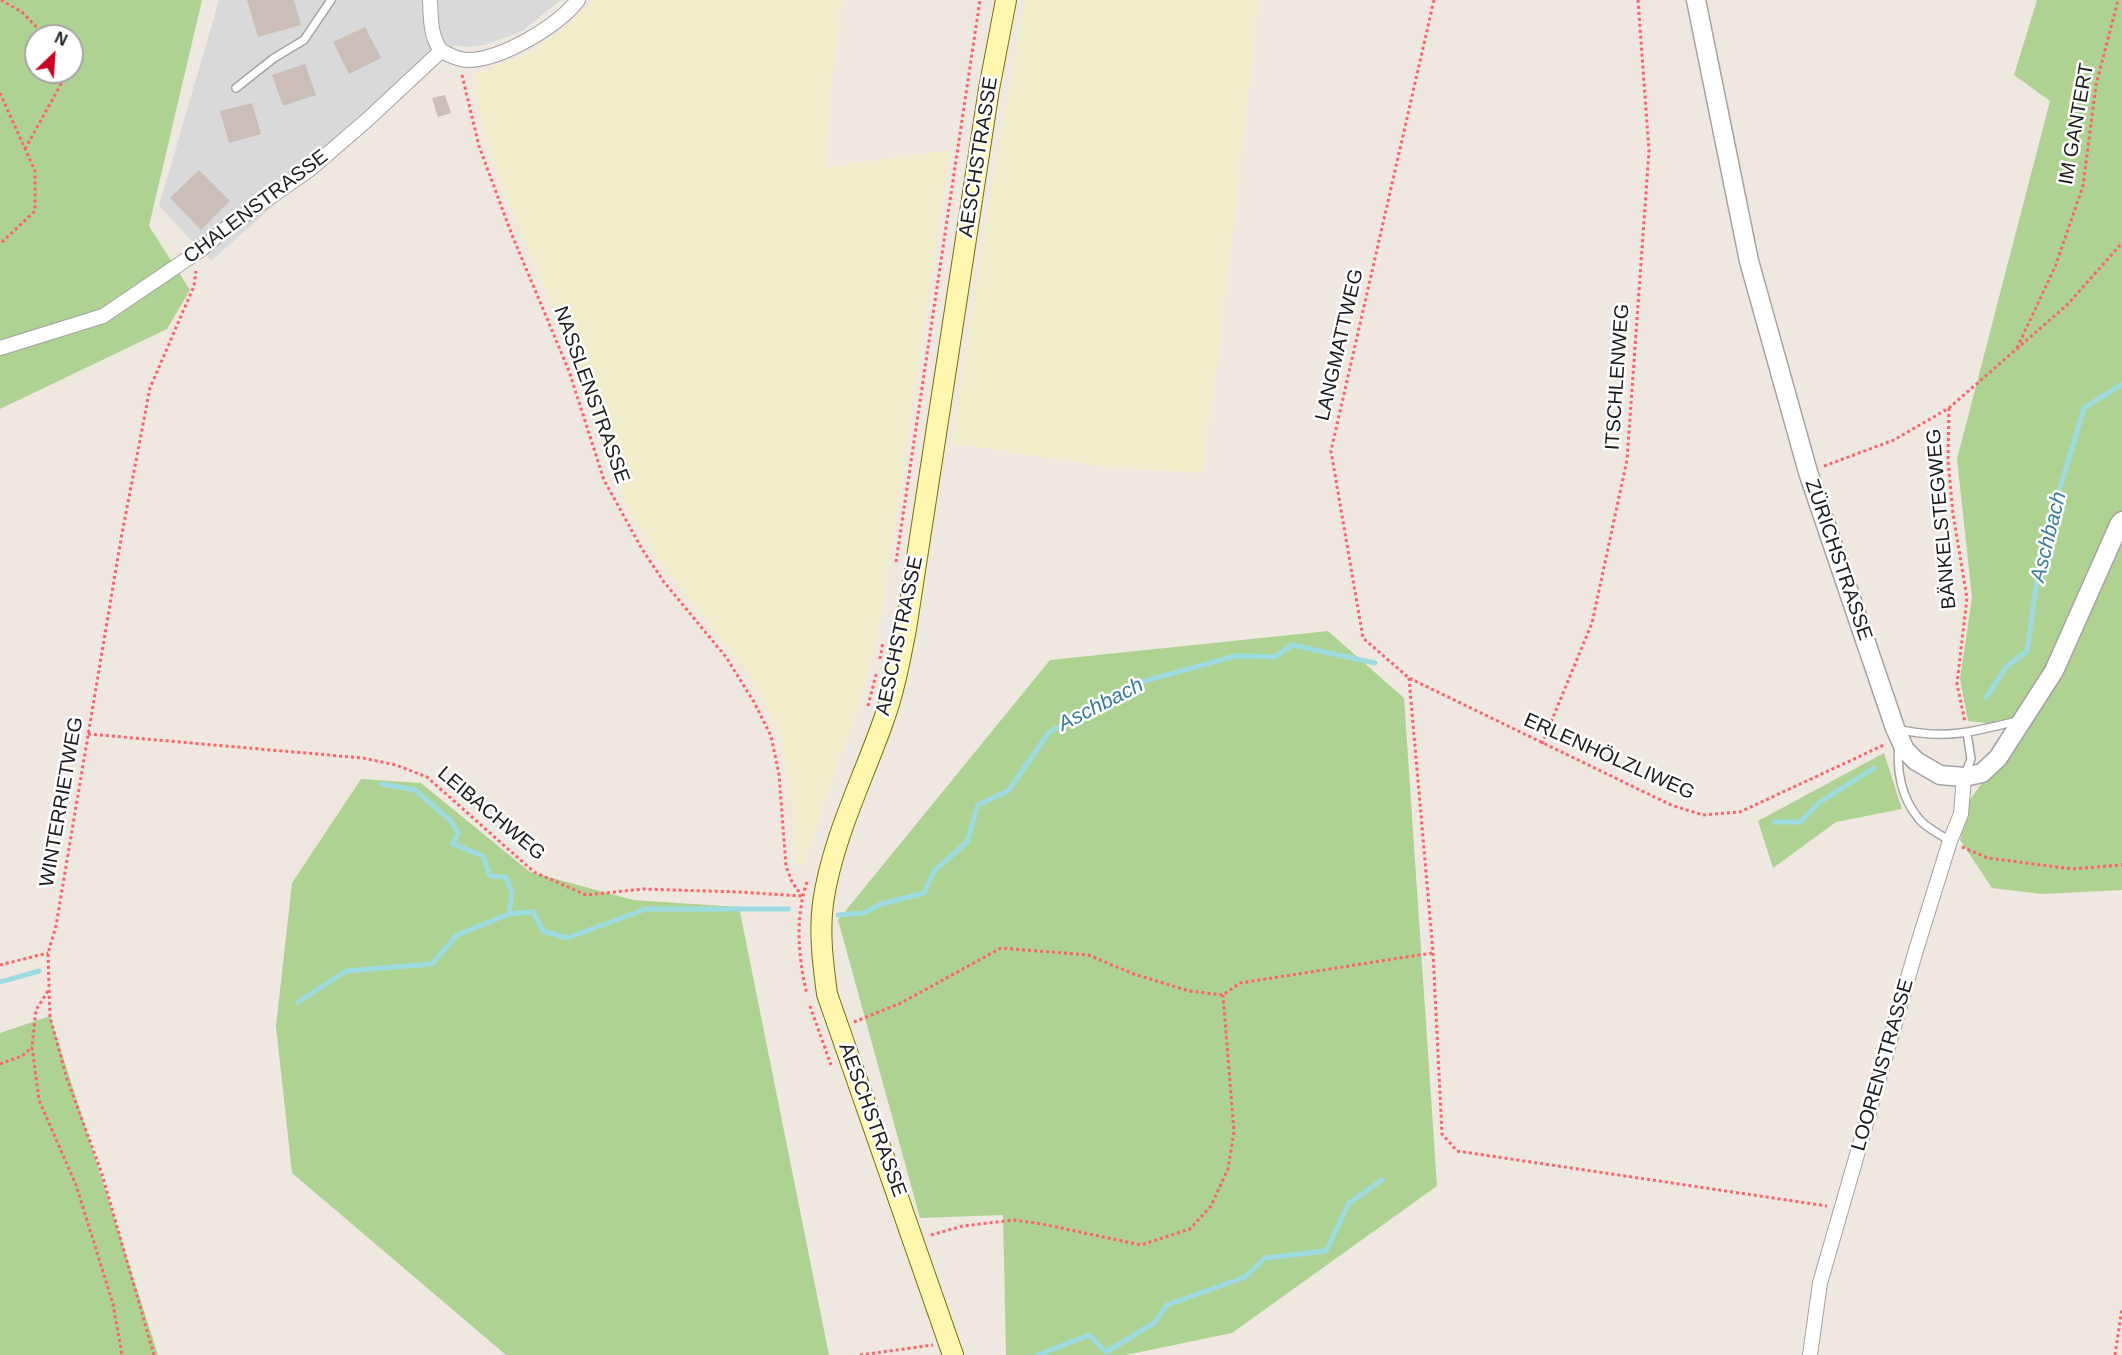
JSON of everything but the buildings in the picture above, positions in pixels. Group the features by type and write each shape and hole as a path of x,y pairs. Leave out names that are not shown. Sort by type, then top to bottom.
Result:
{"main road":[{"name":"AESCHSTRASSE","path":"953,1355 915,1240 827,994 820,948 823,904 840,836 884,720 899,663 989,89 1006,0"}],"street":[{"path":"430,0 434,42 441,51 459,59 470,60 500,52 529,39 570,11 578,0"},
{"name":"ZÜRICHSTRASSE","path":"1696,0 1749,261 1808,472 1897,733 1905,750 1923,766 1940,775 1964,777"},
{"name":"CHALENSTRASSE","path":"0,348 103,316 199,251 230,225 309,170 441,51"},
{"path":"1964,777 1982,773 1998,758 2054,671 2122,521"},
{"name":"LOORENSTRASSE","path":"1810,1355 1820,1283 1912,961 1950,841 1961,814 1964,777"}],"lane":[{"path":"236,88 274,58 304,40 331,0"},
{"path":"1950,841 1919,820 1904,795 1897,763 1897,733 1933,735 1967,733 2022,719"},
{"path":"1964,777 1971,759 1967,733"}],"path":[{"path":"1,0 22,12 34,24"},
{"path":"980,0 980,13"},
{"name":"LANGMATTWEG","path":"1409,678 1363,638 1331,451 1434,0"},
{"name":"ITSCHLENWEG","path":"1542,744 1592,623 1627,460 1649,151 1638,0"},
{"name":"IM GANTERT","path":"2016,350 2055,267 2083,186 2096,85 2118,0"},
{"name":"NASSLENSTRASSE","path":"459,59 480,146 512,235 569,371 604,480 642,549 671,591 726,657 754,702 771,736 779,774 786,866 792,882 802,896"},
{"path":"25,149 61,84"},
{"path":"0,93 35,171 35,211 0,244"},
{"name":"BÄNKELSTEGWEG","path":"1808,472 1894,440 1949,408 2067,305 2122,243"},
{"name":"WINTERRIETWEG","path":"154,1355 101,1170 68,1079 50,1017 48,953 56,926 121,538 150,388 194,286 199,251"},
{"name":"BÄNKELSTEGWEG","path":"1949,408 1948,460 1952,503 1967,598 1957,684 1967,733"},
{"path":"1409,678 1433,952 1442,1134 1457,1151 1842,1208"},
{"name":"ERLENHÖLZLIWEG","path":"1409,678 1671,806 1702,814 1740,812 1897,733"},
{"name":"LEIBACHWEG","path":"88,734 363,758 396,765 427,777 534,872 586,895 643,889 802,896"},
{"path":"1950,841 1988,858 2072,869 2122,865"},
{"path":"802,896 823,904"},
{"path":"839,1029 901,1003 1001,948 1089,955 1134,974 1189,991 1223,995 1240,983 1433,952"},
{"path":"0,965 48,953"},
{"path":"48,990 36,1010 32,1047 39,1100 76,1185 112,1304 122,1355"},
{"path":"915,1240 963,1226 1014,1220 1141,1245 1190,1229 1211,1206 1228,1169 1234,1132 1223,995"},
{"path":"0,1064 22,1056 32,1047"},
{"path":"2115,1355 2122,1308"},
{"path":"860,1355 930,1345"}],"shaded area":[{"path":"219,0 561,0 522,31 485,45 468,47 455,45 211,261 159,206"},
{"path":"593,0 842,0 830,92 826,167 950,150 894,532 871,665 802,867 796,864 789,782 779,734 761,696 739,663 662,565 630,513 608,465 574,360 501,185 484,132 476,95 475,75 533,50 573,21"},
{"path":"1025,0 1259,0 1219,351 1202,473 1106,467 952,443 988,208"}],"green space":[{"path":"0,0 202,0 149,226 190,290 167,329 0,409"},
{"path":"2037,0 2122,0 2122,890 2042,894 1992,888 1960,840 1969,801 2022,727 1968,721 1960,679 1972,597 1957,459 2050,101 2014,75"},
{"path":"1328,631 1404,698 1437,1186 1232,1333 1126,1355 1006,1355 1003,1215 920,1218 838,920 1050,660"},
{"path":"1884,753 1902,809 1836,822 1773,868 1758,821"},
{"path":"361,779 421,783 530,872 633,900 739,907 829,1355 506,1355 292,1173 276,1026 292,883"},
{"path":"50,1016 158,1355 0,1355 0,1033"}],"waterway":[{"name":"Aschbach","path":"1986,698 2006,667 2027,651 2041,552 2084,408 2122,384"},
{"name":"Aschbach","path":"838,915 864,913 881,904 924,893 934,871 967,842 978,805 1009,790 1049,732 1100,706 1134,684 1235,656 1275,657 1292,645 1375,663"},
{"name":"Aschbach","path":"1774,822 1800,822 1820,802 1874,768"},
{"name":"Aschbach","path":"382,784 415,790 451,821 458,833 453,844 483,856 490,876 506,877 512,893 509,914"},
{"name":"Aschbach","path":"298,1002 346,971 432,964 457,935 509,914 533,912 543,931 567,938 646,909 788,909"},
{"name":"Aschbach","path":"0,982 39,971"},
{"path":"1038,1355 1089,1335 1106,1352 1154,1323 1167,1305 1245,1277 1265,1258 1326,1251 1349,1203 1382,1180"}]}
